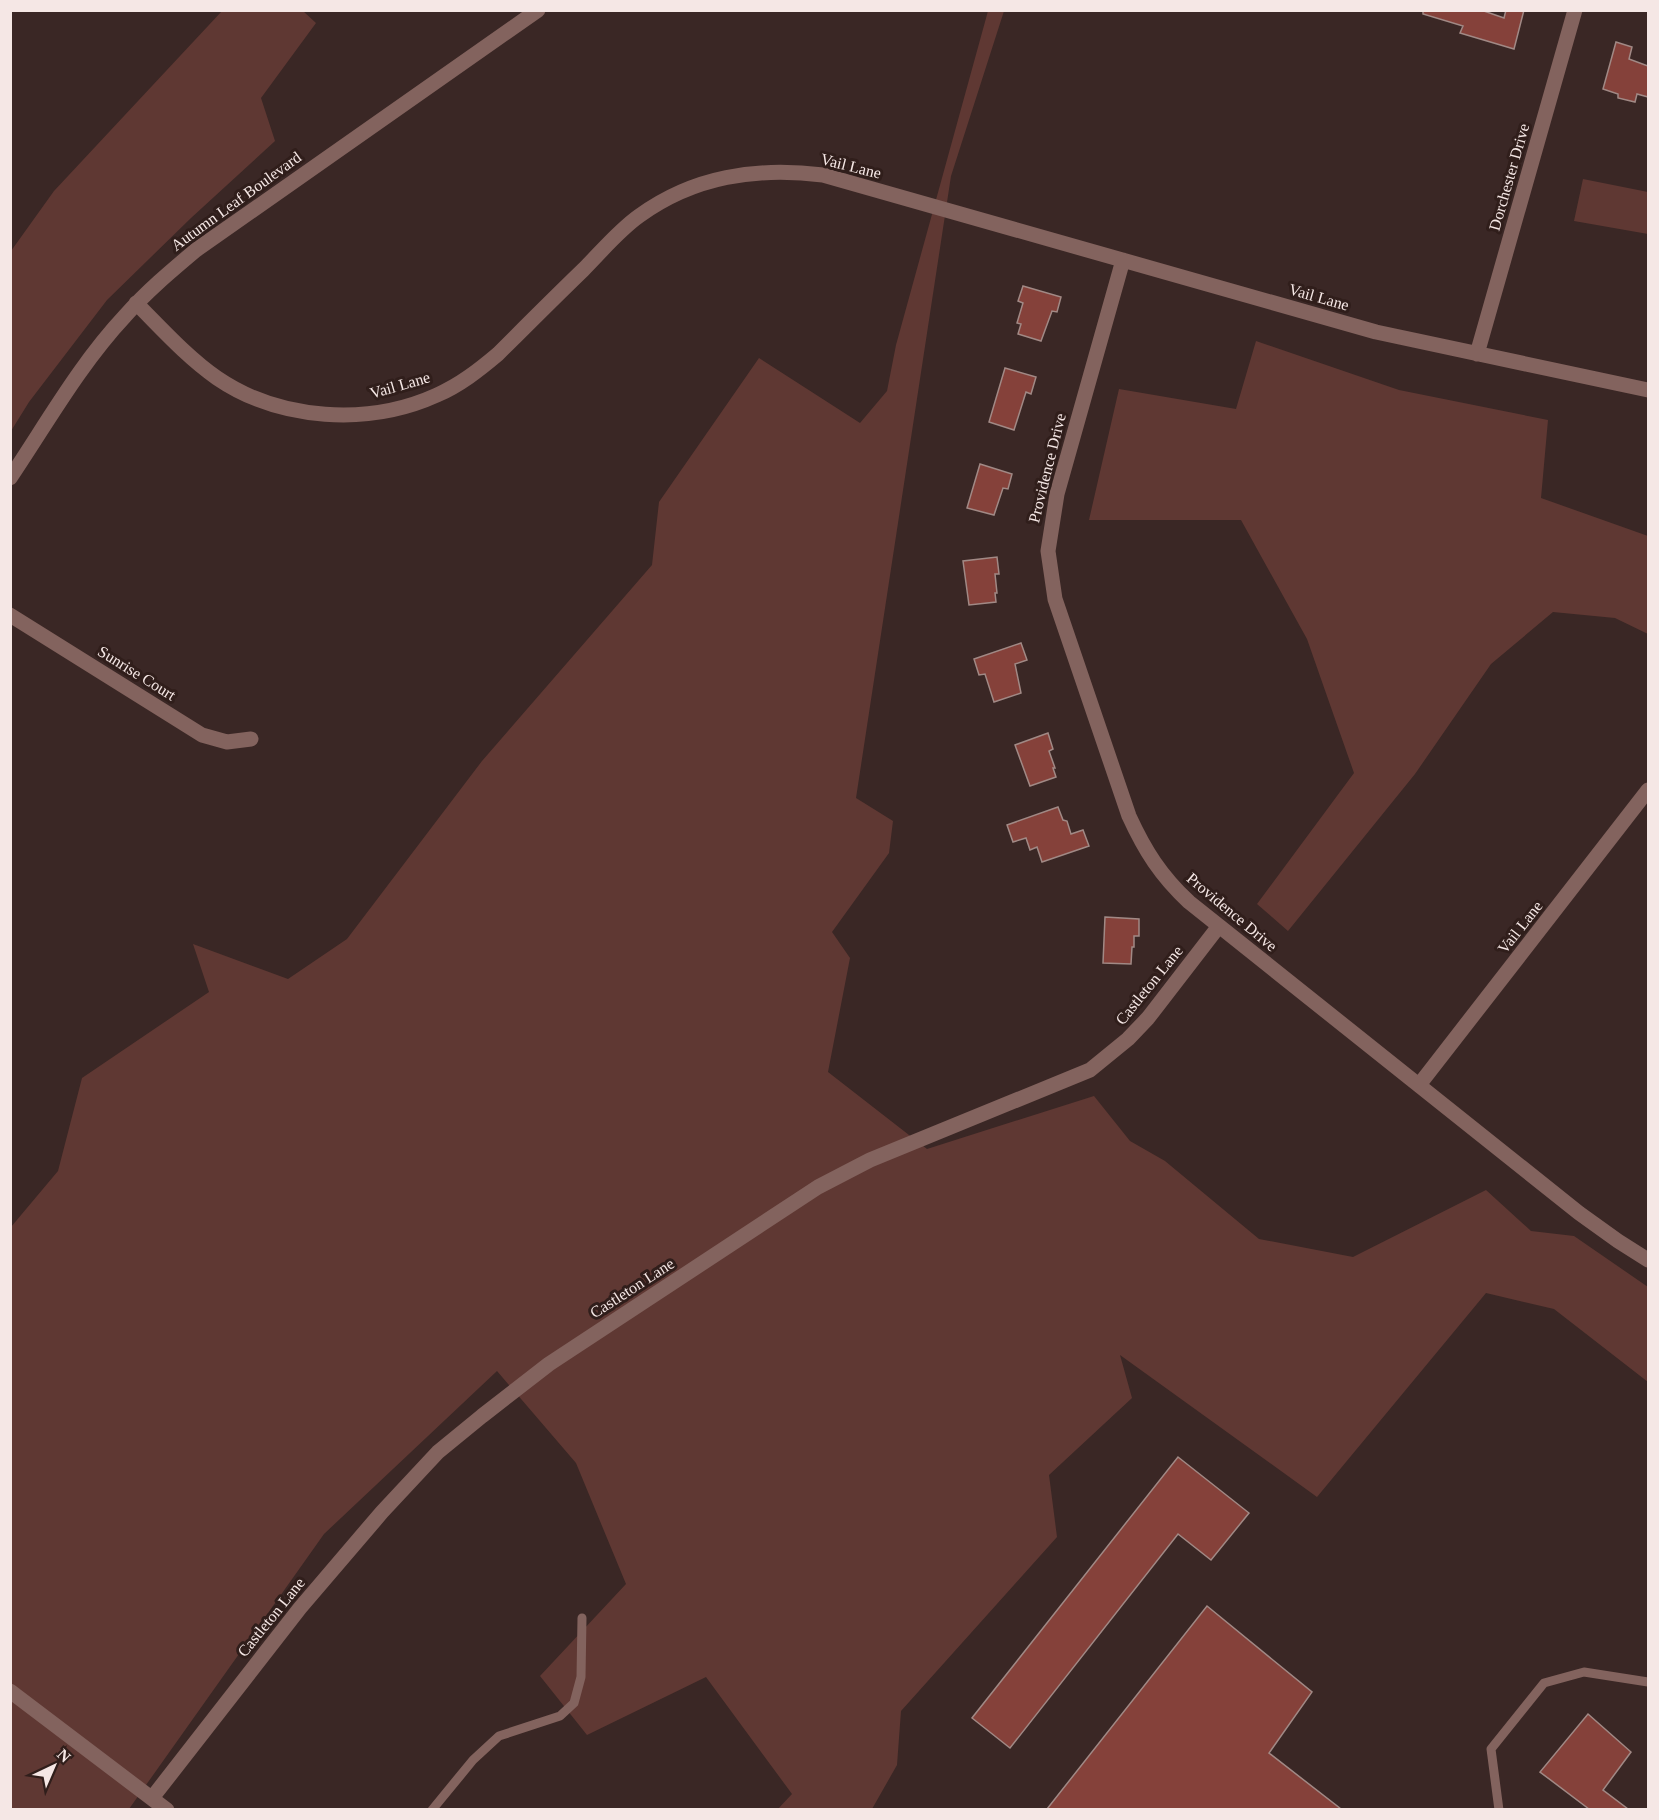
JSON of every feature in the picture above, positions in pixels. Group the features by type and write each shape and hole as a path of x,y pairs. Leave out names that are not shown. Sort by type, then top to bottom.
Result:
{"street":[{"name":"Autumn Leaf Boulevard","path":"10,478 81,371 102,342 136,303 196,250 538,10"},
{"name":"Dorchester Drive","path":"1477,354 1575,10"},
{"name":"Vail Lane","path":"136,303 202,366 239,390 283,407 307,412 353,415 374,413 415,404 458,384 498,354 638,217 673,195 693,186 734,175 778,171 822,175 1376,332 1648,390"},
{"name":"Providence Drive","path":"1122,261 1057,494 1048,551 1055,599 1130,816 1144,849 1173,887 1219,926 1580,1213 1648,1260"},
{"name":"Sunrise Court","path":"10,615 202,735 227,742 251,739"},
{"name":"Vail Lane","path":"1419,1085 1648,790"},
{"name":"Castleton Lane","path":"152,1798 300,1608 382,1512 438,1452 549,1364 818,1187 870,1160 1090,1070 1128,1039 1148,1018 1219,926"},
{"path":"10,1691 167,1809"}],"lane":[{"path":"432,1809 473,1760 499,1736 560,1716 574,1703 581,1677 582,1618"},
{"path":"1499,1809 1491,1749 1544,1683 1584,1672 1648,1682"}],"shaded area":[{"path":"222,11 303,11 316,23 261,98 275,141 191,218 107,300 29,402 11,431 11,251 54,191"},
{"path":"988,11 1004,11 951,176 856,798 893,821 889,853 832,932 850,958 828,1072 927,1149 1094,1096 1130,1141 1165,1161 1259,1239 1353,1257 1486,1190 1531,1231 1574,1236 1648,1287 1648,1382 1554,1309 1486,1293 1317,1497 1120,1355 1132,1398 1049,1475 1057,1537 901,1711 897,1765 872,1809 777,1810 792,1794 706,1677 587,1735 540,1676 626,1584 576,1463 497,1371 324,1534 129,1809 11,1810 11,1227 58,1171 82,1078 209,992 193,944 288,979 347,939 482,761 652,565 659,502 759,358 860,423 887,391 896,345"},
{"path":"1583,179 1648,192 1648,234 1574,221"},
{"path":"1256,341 1399,390 1548,420 1541,498 1648,536 1648,634 1615,618 1553,612 1491,664 1415,774 1288,931 1257,904 1354,773 1307,639 1241,520 1089,520 1119,389 1236,409"}],"building":[{"path":"1423,10 1481,10 1504,18 1506,10 1524,10 1514,49 1460,33 1463,26 1423,14"},
{"path":"1616,42 1632,47 1629,59 1648,66 1648,97 1637,94 1635,102 1618,98 1618,94 1603,89"},
{"path":"1023,286 1061,297 1057,312 1052,311 1041,341 1018,334 1021,324 1017,323 1023,303 1018,301"},
{"path":"1005,368 1036,377 1031,394 1026,392 1014,430 989,422"},
{"path":"980,464 1012,474 1008,489 1003,488 994,515 967,508"},
{"path":"997,557 999,574 995,574 996,602 969,605 963,561"},
{"path":"1021,643 1027,660 1015,664 1021,693 994,702 985,674 979,675 974,659"},
{"path":"1048,733 1053,749 1049,751 1056,777 1030,786 1015,745"},
{"path":"1058,807 1063,820 1067,821 1071,834 1083,830 1089,846 1042,862 1037,847 1030,850 1026,838 1013,842 1007,825"},
{"path":"1105,917 1139,919 1139,936 1134,936 1131,964 1103,963"},
{"path":"1178,1457 1249,1513 1211,1560 1178,1534 1010,1748 972,1718"},
{"path":"1207,1606 1312,1692 1269,1753 1341,1809 1047,1809"},
{"path":"1588,1714 1631,1752 1603,1790 1628,1809 1589,1809 1540,1772"}]}
